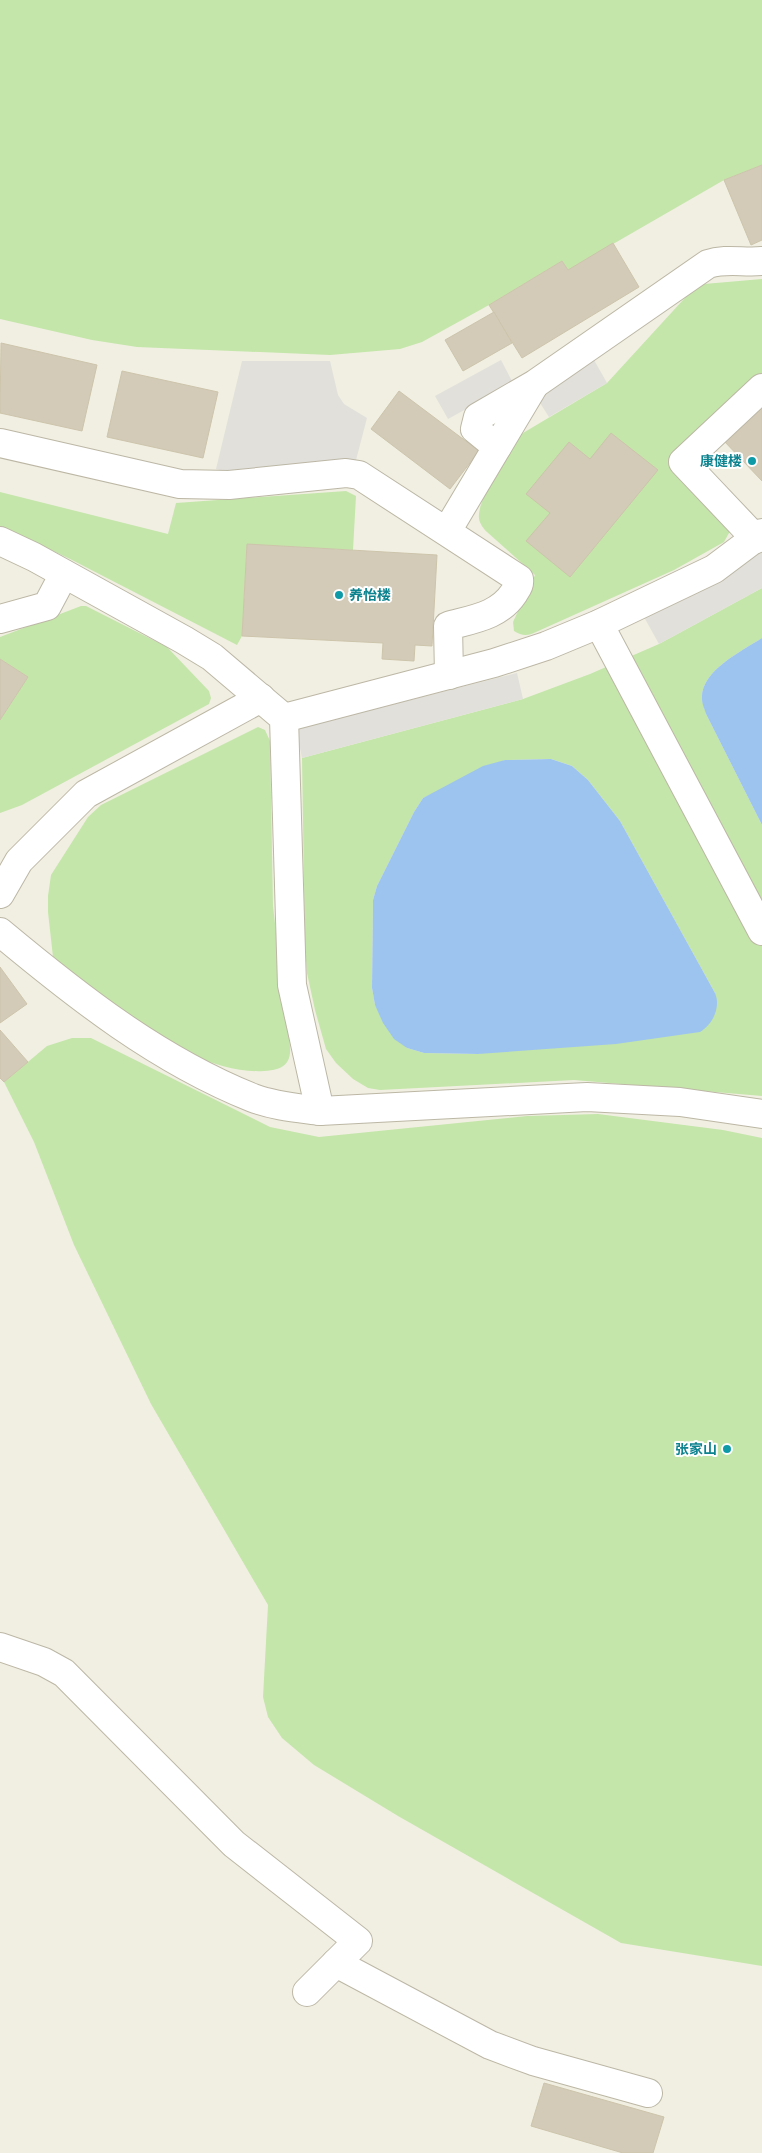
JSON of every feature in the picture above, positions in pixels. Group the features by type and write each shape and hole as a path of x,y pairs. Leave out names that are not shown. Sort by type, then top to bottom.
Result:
{"lane":[{"path":"447,531 535,384 708,264 720,260 762,261"},
{"path":"284,718 449,675 546,646 600,624 714,568 759,536 683,462 762,388"},
{"path":"0,443 180,484 228,485 346,473 359,475 515,575 520,582 510,598 496,612 448,626 449,675"},
{"path":"0,541 64,574 212,657 284,718 292,985 320,1111"},
{"path":"0,619 47,606 64,574"},
{"path":"600,624 762,930"},
{"path":"0,894 9,856 86,794 261,698"},
{"path":"0,932 66,988 143,1041 194,1070 254,1098 278,1105 320,1111 587,1097 680,1102 762,1114"},
{"path":"0,1647 44,1662 64,1673 234,1844 358,1941 307,1992"},
{"path":"336,1963 490,2045 533,2061 648,2093"}],"green space":[{"path":"0,0 762,0 762,165 724,180 568,270 562,261 489,305 422,342 400,349 330,355 137,347 92,340 0,319"},
{"path":"762,279 762,376 672,461 729,525 729,533 724,542 674,570 533,633 522,635 514,631 513,622 535,575 487,532 481,524 479,517 489,485 513,442 518,436 607,383 694,288 704,284"},
{"path":"346,491 356,496 353,550 247,545 242,636 237,645 70,559 0,526 0,492 168,534 176,503"},
{"path":"762,588 762,638 715,671 703,689 702,699 706,714 762,825 762,1096 574,1080 380,1090 368,1088 353,1079 336,1063 326,1049 307,973 302,758 523,699 590,674 659,644","holes":["551,759 572,766 588,780 620,821 715,993 478,1054 424,1053 407,1048 375,1005 372,988 373,900 377,886 414,812 423,798 505,760"]},
{"path":"81,606 86,606 167,647 209,691 211,698 209,704 22,805 0,813 0,720 28,677 0,659 0,637"},
{"path":"258,727 265,730 270,741 273,906 290,1045 289,1058 286,1063 274,1070 264,1071 237,1069 210,1062 156,1036 105,1001 60,967 53,957 48,912 51,875 88,817 101,805"},
{"path":"72,1038 91,1038 270,1127 319,1137 527,1116 598,1114 723,1130 762,1138 762,1966 621,1943 398,1816 314,1765 282,1738 268,1717 263,1697 268,1605 151,1404 74,1245 34,1142 4,1082 47,1046"}],"shaded area":[{"path":"501,360 513,383 448,419 435,396"},
{"path":"594,360 607,383 549,417 535,395"},
{"path":"242,361 330,361 338,395 344,404 367,418 355,464 240,475 216,469"},
{"path":"762,551 762,588 659,644 644,617"},
{"path":"517,673 523,699 302,758 296,729"}],"water":[{"path":"762,638 762,825 706,714 702,699 703,689 715,671"},
{"path":"551,759 572,766 588,780 620,821 715,993 717,1004 715,1015 705,1029 700,1032 616,1044 478,1054 424,1053 407,1048 394,1039 383,1023 375,1005 372,988 373,900 377,886 423,798 483,766 505,760"}],"building":[{"path":"762,165 762,240 751,245 724,180"},
{"path":"613,243 639,287 522,358 489,305 562,261 568,270"},
{"path":"494,312 512,343 463,371 445,340"},
{"path":"1,343 97,365 82,431 0,413"},
{"path":"122,371 218,392 203,458 107,437"},
{"path":"399,391 479,451 450,489 371,429"},
{"name":"康健楼","path":"762,405 762,481 724,441"},
{"path":"611,433 658,470 570,577 526,541 550,513 526,494 569,442 590,459"},
{"name":"养怡楼","path":"247,544 437,555 432,646 415,645 414,661 382,659 383,643 242,636"},
{"path":"0,659 28,677 0,720"},
{"path":"0,967 27,1004 0,1023"},
{"path":"0,1030 28,1062 4,1082 0,1078"},
{"path":"544,2083 664,2117 653,2153 623,2153 531,2126"}],"place":[{"name":"康健楼","path":"752,461"},
{"name":"养怡楼","path":"339,595"},
{"name":"张家山","path":"727,1449"}]}
